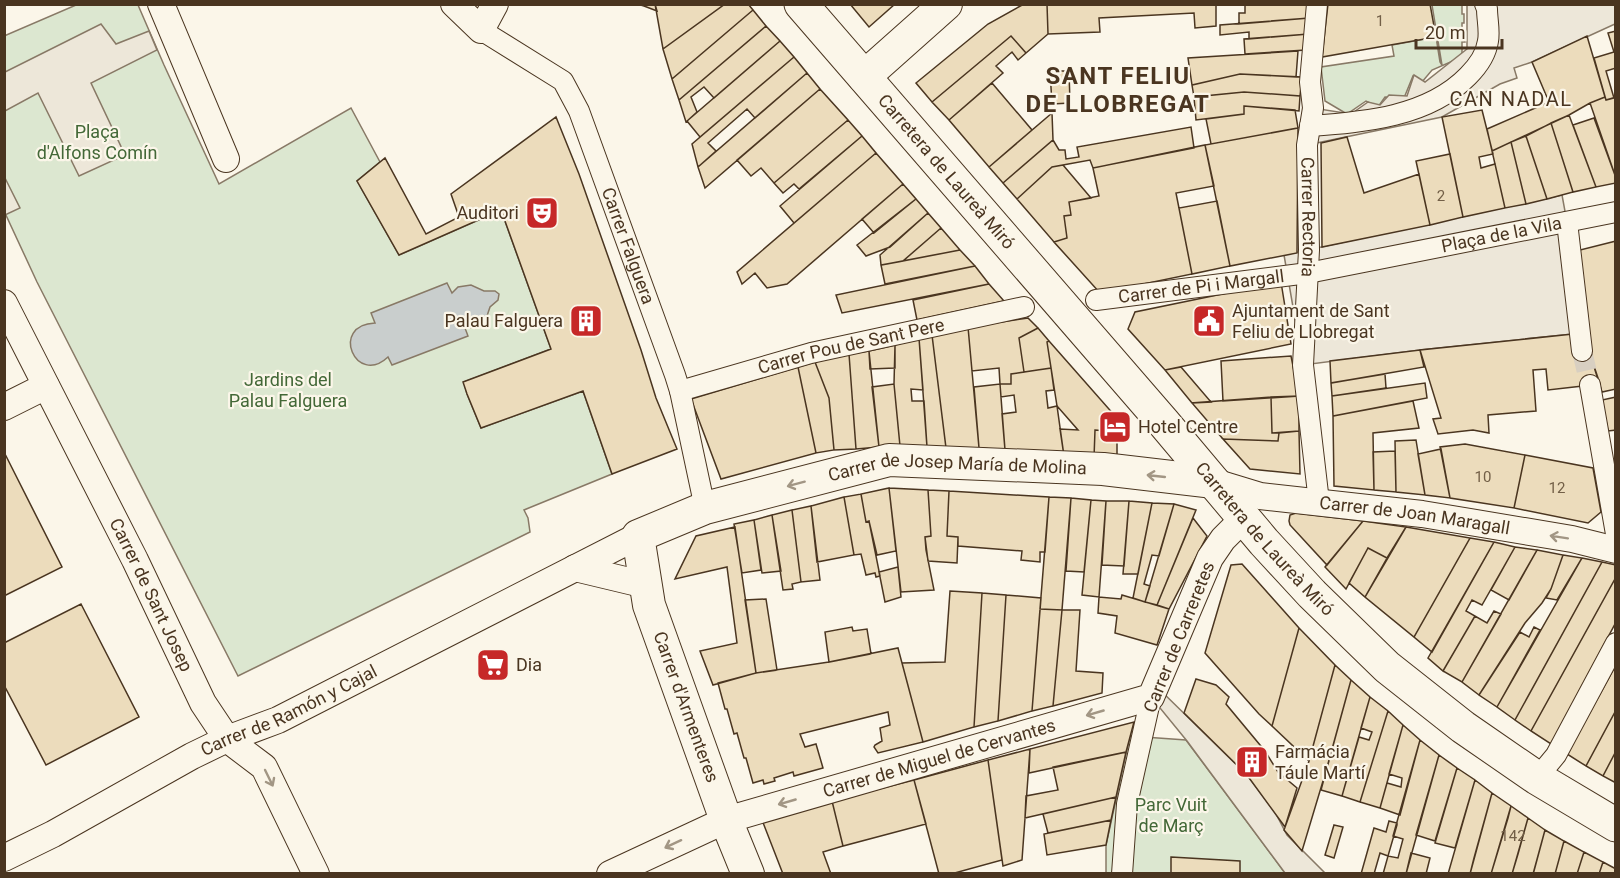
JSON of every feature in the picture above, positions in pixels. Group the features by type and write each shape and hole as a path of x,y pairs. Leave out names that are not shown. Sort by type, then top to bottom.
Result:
{"main road":[{"name":"Carretera de Laureà Miró","path":"801,4 1312,594 1387,667 1463,727 1537,778 1616,825"}],"street":[{"path":"161,4 226,159"},
{"path":"454,4 481,30 495,4"},
{"path":"864,77 946,4"},
{"name":"Carrer Rectoria","path":"1317,4 1310,82 1313,108 1307,145 1309,250 1303,365 1320,502"},
{"path":"1310,126 1364,122 1419,108 1456,88 1480,64 1488,41 1485,4"},
{"name":"Carrer Falguera","path":"481,30 563,81 579,111 680,392 705,508"},
{"path":"1567,222 1616,212"},
{"name":"Plaça de la Vila","path":"1308,273 1567,222 1582,351"},
{"name":"Carrer de Pi i Margall","path":"1096,300 1308,273"},
{"name":"Carrer de Sant Josep","path":"4,303 135,560 204,703 227,739 264,767 316,873"},
{"name":"Carrer Pou de Sant Pere","path":"680,392 811,353 1024,307"},
{"path":"1590,385 1616,534"},
{"path":"4,407 46,386"},
{"name":"Carrer de Josep María de Molina","path":"705,508 888,460 1103,470 1214,482"},
{"name":"Carrer de Joan Maragall","path":"1214,482 1260,496 1422,514 1572,539 1616,550"},
{"name":"Carrer de Ramón y Cajal","path":"4,858 53,834 192,756 227,739 278,720 638,536 705,508"},
{"name":"Carrer de Carreretes","path":"1122,873 1127,804 1151,697 1210,558 1223,539 1244,518"},
{"name":"Carrer d'Armenteres","path":"638,536 649,604 726,820 748,873"},
{"path":"575,568 646,585"},
{"path":"1537,778 1556,755 1616,643"},
{"name":"Carrer de Miguel de Cervantes","path":"610,873 726,820 1151,697"}],"green space":[{"name":"Jardins del Palau Falguera","path":"76,5 138,5 219,184 351,108 380,162 357,181 399,255 501,210 551,349 464,382 481,428 583,391 612,474 524,510 530,532 238,676 37,282 5,213 4,36"},
{"path":"1432,5 1462,5 1464,23 1462,23 1462,33 1464,33 1465,42 1462,42 1462,57 1432,70 1422,82 1413,76 1404,98 1385,97 1378,107 1366,101 1347,114 1325,101 1321,67 1394,56 1392,45 1436,37 1442,65"},
{"name":"Parc Vuit de Març","path":"1130,736 1186,740 1285,873 1106,874 1106,845"}],"shaded area":[{"path":"1467,5 1615,5 1615,24 1514,68 1517,78 1500,84 1442,117 1307,145 1313,108 1351,114 1368,102 1380,105 1389,95 1407,96 1414,75 1425,82 1467,49"},
{"name":"Plaça d'Alfons Comín","path":"101,24 116,44 149,31 157,50 91,83 125,155 79,176 38,93 5,111 5,72"},
{"name":"Plaça d'Alfons Comín","path":"5,178 20,208 5,215 4,213"},
{"path":"1562,195 1567,222 1573,334 1303,365 1284,255"},
{"path":"447,283 452,293 458,287 471,285 499,294 498,300 490,307 486,319 476,327 465,328 468,336 392,365 388,357 376,364 366,365 358,360 352,352 350,343 353,333 361,326 375,323 371,313"},
{"path":"1156,686 1247,775 1275,812 1287,835 1325,873 1285,873 1187,741 1151,697"}],"building":[{"path":"637,4 655,4 657,11 644,6"},
{"path":"655,4 725,4 663,49"},
{"path":"725,4 748,4 753,10 672,79 663,49"},
{"path":"850,4 895,4 869,27"},
{"path":"1024,4 1047,4 1048,34 1026,53 1011,36 932,102 916,83 988,24"},
{"path":"1047,4 1216,4 1216,26 1195,28 1194,13 1099,18 1100,32 1048,34"},
{"path":"1245,4 1310,4 1309,18 1239,24 1239,13 1245,13"},
{"path":"1328,4 1430,4 1436,37 1322,57"},
{"path":"753,10 766,26 679,100 672,79"},
{"path":"1309,18 1308,34 1249,39 1249,32 1220,35 1220,25"},
{"path":"766,26 780,41 714,98 704,87 691,97 697,112 686,122 679,100"},
{"path":"1616,31 1616,68 1606,71 1614,98 1606,100 1594,58 1614,52 1608,33"},
{"path":"1308,34 1306,50 1245,54 1244,39"},
{"path":"1011,36 1026,53 1018,60 1012,52 996,66 1003,73 949,120 932,102"},
{"path":"1587,36 1605,97 1492,151 1487,129 1549,102 1532,62"},
{"path":"780,41 794,57 700,137 687,121"},
{"path":"1298,51 1296,77 1240,74 1192,85 1188,58"},
{"path":"794,57 807,73 755,118 747,109 708,143 716,151 698,167 692,144"},
{"path":"1050,71 1069,71 1070,103 1052,104"},
{"path":"807,73 820,89 705,188 698,167"},
{"path":"1240,74 1302,77 1300,96 1244,92 1194,97 1192,85"},
{"path":"992,83 1032,130 989,167 949,120"},
{"path":"820,89 848,120 774,183 761,168 751,176 737,160"},
{"path":"1244,92 1300,96 1299,111 1244,106 1244,114 1196,120 1194,97"},
{"path":"1605,97 1606,100 1616,97 1616,178 1590,103"},
{"path":"1244,106 1295,110 1298,128 1211,144 1206,119 1244,114"},
{"path":"1482,110 1493,154 1479,157 1481,168 1495,164 1505,208 1463,217 1442,117"},
{"path":"1052,113 1053,140 1003,183 989,167"},
{"path":"1569,115 1596,187 1573,192 1551,123"},
{"name":"Palau Falguera","path":"556,117 579,174 656,398 677,449 612,474 583,391 481,428 463,382 551,349 501,210 399,255 357,181 385,158 426,234 459,217 451,194"},
{"path":"1594,118 1616,178 1616,183 1596,187 1573,125"},
{"path":"848,120 862,136 799,189 794,184 783,193 774,183"},
{"path":"1551,123 1573,192 1547,199 1526,136"},
{"path":"1191,127 1194,148 1093,168 1090,160 1052,167 1017,199 1003,183 1053,140 1059,150 1065,150 1066,159 1079,157 1077,147"},
{"path":"1298,128 1297,253 1230,266 1205,145"},
{"path":"862,136 876,153 794,223 780,206"},
{"path":"1526,136 1547,199 1526,204 1511,142"},
{"path":"1347,137 1364,193 1419,174 1430,225 1322,247 1321,143"},
{"path":"1511,142 1526,204 1505,208 1492,151"},
{"path":"1205,145 1214,186 1176,193 1192,274 1100,293 1054,242 1067,238 1064,216 1071,215 1069,202 1099,196 1093,168"},
{"path":"876,153 903,184 787,284 767,288 755,273 742,284 737,272"},
{"path":"1450,154 1463,217 1430,225 1416,161"},
{"path":"1063,165 1091,198 1069,202 1071,215 1064,216 1067,238 1054,242 1017,199 1052,167"},
{"path":"903,184 916,199 874,233 862,219"},
{"path":"916,199 928,213 890,247 866,256 857,245"},
{"path":"1217,201 1230,266 1192,274 1179,208"},
{"path":"928,213 941,228 903,261 881,265 880,255"},
{"path":"941,228 960,250 903,261"},
{"path":"1616,241 1616,389 1602,392 1589,351 1572,252"},
{"path":"960,250 975,266 885,284 881,265"},
{"path":"975,266 989,284 842,313 836,295"},
{"name":"Ajuntament de Sant Feliu de Llobregat","path":"1281,282 1291,344 1165,370 1128,329 1135,312"},
{"path":"989,284 1004,301 917,320 913,300"},
{"path":"1028,318 1038,328 1019,338 1024,372 1011,374 1011,384 1000,384 999,368 972,371 968,327"},
{"path":"968,327 979,448 946,448 932,335"},
{"path":"1038,328 1049,341 1047,342 1051,368 1024,372 1019,338"},
{"path":"1573,334 1589,351 1600,384 1548,390 1546,369 1533,370 1536,411 1488,415 1489,433 1473,430 1438,434 1433,419 1441,418 1420,350"},
{"path":"932,335 946,448 927,447 919,338"},
{"path":"919,338 923,390 911,389 912,401 924,401 927,447 900,446 894,384 895,345"},
{"path":"1049,341 1116,417 1117,432 1095,430 1094,458 1064,456 1060,429 1078,430 1057,406 1047,342"},
{"path":"895,345 895,368 870,369 869,351"},
{"path":"1420,350 1424,367 1331,383 1330,361"},
{"path":"869,351 879,447 856,449 849,354"},
{"path":"849,354 856,449 834,450 829,398 815,362"},
{"path":"1291,356 1299,396 1223,401 1221,361"},
{"path":"815,362 829,398 834,450 816,453 798,367"},
{"path":"798,367 816,453 721,479 691,399"},
{"path":"1181,367 1211,402 1192,403 1165,370"},
{"path":"1051,368 1054,390 1046,391 1048,408 1057,406 1064,456 1005,450 1002,414 1016,412 1014,395 1001,397 1000,384 1011,384 1011,374"},
{"path":"1385,374 1386,388 1332,396 1331,383"},
{"path":"1425,383 1427,398 1333,416 1332,396"},
{"path":"894,384 900,446 879,447 872,387"},
{"path":"1000,384 1005,450 979,448 974,387"},
{"path":"1299,396 1299,431 1272,433 1271,397"},
{"path":"1271,397 1272,433 1279,433 1278,441 1223,439 1192,403"},
{"path":"1616,397 1616,430 1608,431 1602,400"},
{"path":"1413,401 1419,428 1373,433 1374,490 1334,486 1333,416"},
{"path":"1095,430 1117,432 1117,460 1094,458"},
{"path":"1299,431 1300,474 1250,469 1223,439 1278,441 1279,433"},
{"path":"1416,440 1425,495 1396,492 1395,441"},
{"path":"1465,444 1525,455 1514,508 1450,498 1440,447"},
{"path":"1441,449 1450,498 1425,495 1418,454"},
{"path":"1395,451 1396,492 1374,490 1373,452"},
{"path":"4,452 62,567 4,596"},
{"path":"1525,455 1593,468 1601,512 1588,523 1514,508"},
{"path":"889,488 896,551 877,555 869,521 866,522 861,494"},
{"path":"889,488 928,490 931,536 925,537 934,590 901,592"},
{"path":"928,490 949,491 947,536 958,537 957,563 928,561 925,537 931,536"},
{"path":"949,491 1049,497 1045,552 1040,552 1040,562 1021,560 1022,551 958,546 958,537 947,536"},
{"path":"861,494 880,576 876,577 875,573 866,575 861,554 854,555 844,497"},
{"path":"844,497 854,555 817,562 811,506"},
{"path":"1049,497 1071,498 1062,610 1040,609"},
{"path":"1071,498 1091,500 1084,572 1066,571"},
{"path":"1091,500 1106,501 1099,597 1082,595"},
{"path":"1106,501 1129,501 1124,566 1102,565"},
{"path":"1129,501 1152,503 1138,574 1123,574"},
{"path":"1152,503 1174,504 1159,556 1152,555 1144,584 1150,586 1145,602 1133,598"},
{"path":"1174,504 1196,510 1157,605 1145,602"},
{"path":"811,506 820,580 801,582 792,510"},
{"path":"792,510 801,582 792,584 793,589 783,590 772,515"},
{"path":"1296,513 1363,521 1327,565 1290,525 1290,515"},
{"path":"772,515 781,571 762,573 754,520"},
{"path":"1193,518 1207,536 1169,609 1157,605"},
{"path":"754,520 761,570 742,573 734,524"},
{"path":"1363,521 1406,527 1387,558 1368,548 1346,589 1325,567"},
{"path":"735,527 756,673 713,685 700,651 737,643 727,567 675,579 696,536"},
{"path":"1406,527 1470,538 1414,637 1365,597"},
{"path":"1470,538 1494,542 1432,652 1414,637"},
{"path":"1494,542 1515,547 1482,605 1472,600 1466,611 1475,616 1443,671 1428,658"},
{"path":"1515,547 1537,550 1509,600 1491,590"},
{"path":"1368,548 1387,558 1365,597 1349,583"},
{"path":"1537,550 1563,555 1551,589 1525,623 1479,695 1462,682"},
{"path":"1563,555 1582,558 1557,600 1546,598 1551,589"},
{"path":"1582,558 1602,562 1515,720 1497,707"},
{"path":"1602,562 1616,565 1616,577 1531,731 1515,720"},
{"path":"1242,564 1299,628 1272,726 1205,653 1231,565"},
{"path":"898,567 901,597 885,602 879,572"},
{"path":"1616,577 1616,622 1551,744 1531,731"},
{"path":"950,591 982,593 974,727 923,742 902,663 945,662"},
{"path":"982,593 1006,595 998,721 974,727"},
{"path":"1006,595 1041,598 1032,711 998,721"},
{"path":"1122,595 1169,609 1157,645 1115,633 1117,616 1098,613 1099,597 1121,599"},
{"path":"766,599 777,670 756,673 745,600"},
{"path":"81,604 139,717 46,765 4,685 4,643"},
{"path":"1040,609 1062,610 1053,706 1032,711"},
{"path":"1062,610 1080,610 1076,671 1103,673 1102,693 1053,706"},
{"path":"1494,611 1501,614 1462,682 1443,671 1475,616 1487,623"},
{"path":"852,627 853,631 867,629 871,654 829,662 825,632"},
{"path":"1534,627 1540,630 1497,707 1479,695 1520,632 1529,637"},
{"path":"1299,628 1335,665 1309,761 1272,726"},
{"path":"898,648 923,742 878,753 874,747 882,741 880,728 890,725 888,712 800,734 805,747 816,744 823,768 794,776 793,772 764,784 763,780 753,783 737,733 734,734 727,709 725,709 718,683 756,673 829,662"},
{"path":"1335,665 1351,680 1302,851 1284,830 1309,761"},
{"path":"1616,665 1616,710 1586,766 1567,754"},
{"name":"Farmácia Táule Martí","path":"1196,679 1216,685 1229,697 1226,704 1265,751 1278,772 1297,788 1285,827 1247,775 1184,713"},
{"path":"1351,680 1370,697 1342,796 1321,790"},
{"path":"1370,697 1388,711 1360,802 1342,796 1359,737 1369,740 1372,732 1361,728"},
{"path":"1616,710 1616,751 1603,776 1586,766"},
{"path":"1388,711 1403,725 1380,808 1360,802"},
{"path":"1134,722 1126,752 1029,773 1030,749"},
{"path":"1403,725 1420,740 1400,815 1380,808 1387,783 1401,787 1402,778 1389,774"},
{"path":"1420,740 1439,755 1406,874 1383,874 1388,856 1398,858 1403,839 1393,836"},
{"path":"1030,749 1022,860 1003,866 988,760"},
{"path":"1616,751 1616,783 1603,776"},
{"path":"1126,752 1116,797 1025,818 1026,796 1058,790 1053,767"},
{"path":"1439,755 1457,768 1435,841 1416,835"},
{"path":"988,760 1002,860 951,874 939,874 914,780"},
{"path":"1457,768 1475,780 1455,848 1435,843"},
{"path":"914,780 926,824 843,846 832,801"},
{"path":"1475,780 1492,793 1470,874 1448,874"},
{"path":"1492,793 1511,806 1508,818 1491,874 1470,874"},
{"path":"1116,797 1111,820 1048,833 1043,814"},
{"path":"832,801 843,846 823,852 831,874 783,874 762,820"},
{"path":"1511,806 1528,818 1518,854 1512,874 1491,874"},
{"path":"1528,818 1545,830 1534,871 1533,874 1512,874"},
{"path":"1111,820 1106,845 1047,855 1044,834"},
{"path":"1389,821 1397,825 1388,856 1380,853 1374,874 1361,874 1374,828 1386,832"},
{"path":"1334,825 1343,827 1334,858 1325,855"},
{"path":"1545,830 1564,841 1555,874 1533,874"},
{"path":"1564,841 1584,852 1577,874 1555,874"},
{"path":"1584,852 1603,862 1599,874 1577,874"},
{"path":"1411,853 1430,858 1426,874 1406,874"},
{"path":"1171,857 1240,861 1240,874 1171,874"},
{"path":"1603,862 1616,869 1616,874 1599,874"}],"tunnel":[{"path":"1582,351 1590,385"}],"place":[{"name":"Auditori","path":"542,213"},
{"name":"Palau Falguera","path":"586,321"},
{"name":"Ajuntament de Sant Feliu de Llobregat","path":"1209,321"},
{"name":"Hotel Centre","path":"1115,427"},
{"name":"Dia","path":"493,665"},
{"name":"Farmácia Táule Martí","path":"1252,762"}],"district":[{"name":"SANT FELIU DE LLOBREGAT","path":"1118,90"},
{"name":"CAN NADAL","path":"1511,99"}]}
